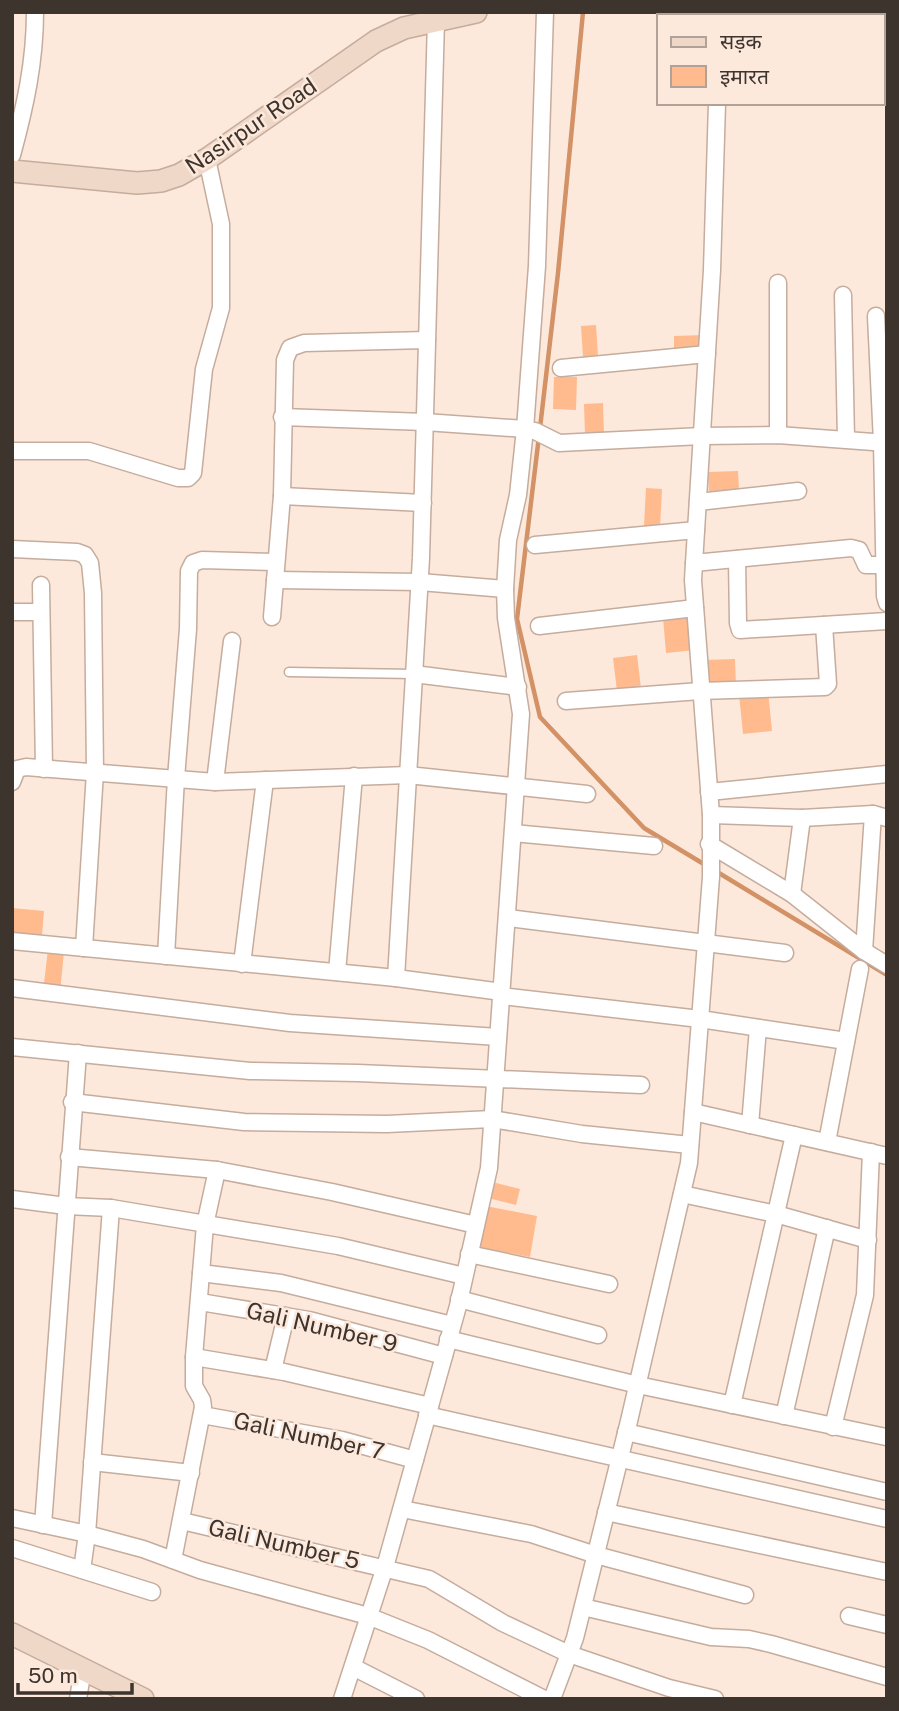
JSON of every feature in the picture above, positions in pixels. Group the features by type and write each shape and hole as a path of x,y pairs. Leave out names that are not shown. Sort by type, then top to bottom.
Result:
{"street":[{"path":"12,155 28,98 35,44 35,12"},
{"name":"Nasirpur Road","path":"12,170 137,183 161,181 179,175 207,159 376,41 404,28 475,12"},
{"path":"342,1699 386,1567 459,1299 489,1168 521,714 506,618 505,589 508,540 530,430 545,12"},
{"path":"396,978 420,582 436,20"},
{"path":"552,1699 583,1607 689,1163 711,877 711,815 700,691 694,563 707,354 717,105"},
{"path":"12,450 89,451 178,478 188,478 193,473 204,369 221,308 221,224 207,159"},
{"path":"778,283 778,435"},
{"path":"843,295 846,439"},
{"path":"876,316 884,442 884,565 887,603"},
{"path":"272,617 282,496 285,360 290,348 304,343 427,340"},
{"path":"561,368 707,354"},
{"path":"282,417 425,422 530,430 552,442 565,443 778,435 884,442"},
{"path":"698,502 798,491"},
{"path":"282,496 423,503"},
{"path":"536,545 696,530"},
{"path":"694,563 851,548 859,550 866,565 884,565"},
{"path":"12,549 77,552 85,555 90,563 93,593 95,772 84,948"},
{"path":"737,559 740,630 887,621"},
{"path":"166,956 188,629 189,571 193,563 202,560 276,562"},
{"path":"275,580 420,582 505,589"},
{"path":"41,585 44,769"},
{"path":"538,626 695,608"},
{"path":"12,612 41,612"},
{"path":"566,701 700,691 825,687 828,684 824,625"},
{"path":"215,782 232,641"},
{"path":"414,674 518,687"},
{"path":"12,782 17,769 95,772 215,782 408,775 587,794"},
{"path":"709,792 887,774"},
{"path":"337,972 354,776"},
{"path":"242,964 265,780"},
{"path":"711,815 802,818 880,816 864,951"},
{"path":"792,894 802,818"},
{"path":"513,833 654,846"},
{"path":"710,850 792,894 864,951 887,965"},
{"path":"508,918 786,953"},
{"path":"12,941 396,978 502,992 501,996"},
{"path":"827,1142 860,969"},
{"path":"12,988 290,1023 498,1037"},
{"path":"501,996 700,1019 846,1041"},
{"path":"750,1125 758,1028"},
{"path":"12,1047 250,1070 641,1085"},
{"path":"43,1525 72,1102 78,1053"},
{"path":"72,1102 244,1122 387,1124 492,1119 582,1134 690,1145"},
{"path":"693,1112 879,1154 868,1240 865,1295 833,1427"},
{"path":"732,1405 794,1135"},
{"path":"69,1157 217,1170 332,1192 476,1225"},
{"path":"173,1560 202,1415 202,1400 194,1386 194,1357 205,1222 217,1170"},
{"path":"682,1194 776,1214 868,1240"},
{"path":"12,1199 111,1208 205,1222 338,1246 464,1276"},
{"path":"82,1570 87,1534 111,1208"},
{"path":"784,1416 827,1228"},
{"path":"469,1254 609,1284"},
{"path":"201,1273 281,1283 638,1385 886,1436"},
{"path":"459,1299 598,1335"},
{"name":"Gali Number 9","path":"200,1302 309,1320 444,1356"},
{"path":"273,1370 286,1316"},
{"path":"194,1357 273,1370 619,1459 887,1519"},
{"name":"Gali Number 7","path":"202,1415 342,1440 415,1460"},
{"path":"626,1432 887,1492"},
{"path":"92,1462 191,1472"},
{"path":"402,1508 531,1534 596,1555 745,1595"},
{"path":"606,1512 887,1573"},
{"path":"12,1518 143,1549 200,1570 368,1616 428,1640 544,1699"},
{"name":"Gali Number 5","path":"182,1521 429,1578 503,1623 569,1654 670,1688 715,1699"},
{"path":"12,1548 152,1592"},
{"path":"583,1607 710,1637 749,1639 771,1644 887,1677"},
{"path":"849,1616 887,1625"},
{"path":"12,1634 143,1699"},
{"path":"353,1667 416,1699"},
{"path":"78,1699 83,1669"}],"lane":[{"path":"289,671 414,674"}],"building":[{"path":"596,325 598,356 583,357 581,326"},
{"path":"704,335 705,350 674,351 674,336"},
{"path":"554,377 577,377 576,410 553,409"},
{"path":"603,403 604,435 585,436 584,404"},
{"path":"738,471 739,490 709,491 708,472"},
{"path":"646,488 662,489 660,527 644,526"},
{"path":"692,615 695,650 666,653 663,617"},
{"path":"637,655 641,688 617,691 613,658"},
{"path":"735,659 736,686 705,687 704,660"},
{"path":"768,691 772,731 743,734 739,694"},
{"path":"12,908 44,911 42,935 12,933"},
{"path":"48,949 64,951 60,993 43,992"},
{"path":"492,1182 520,1189 516,1205 488,1198"},
{"path":"486,1206 537,1216 530,1257 478,1247"}],"waterway":[{"path":"540,428 583,12"},
{"path":"539,436 517,619 540,717 644,828 707,866"},
{"path":"714,870 887,975"}]}
